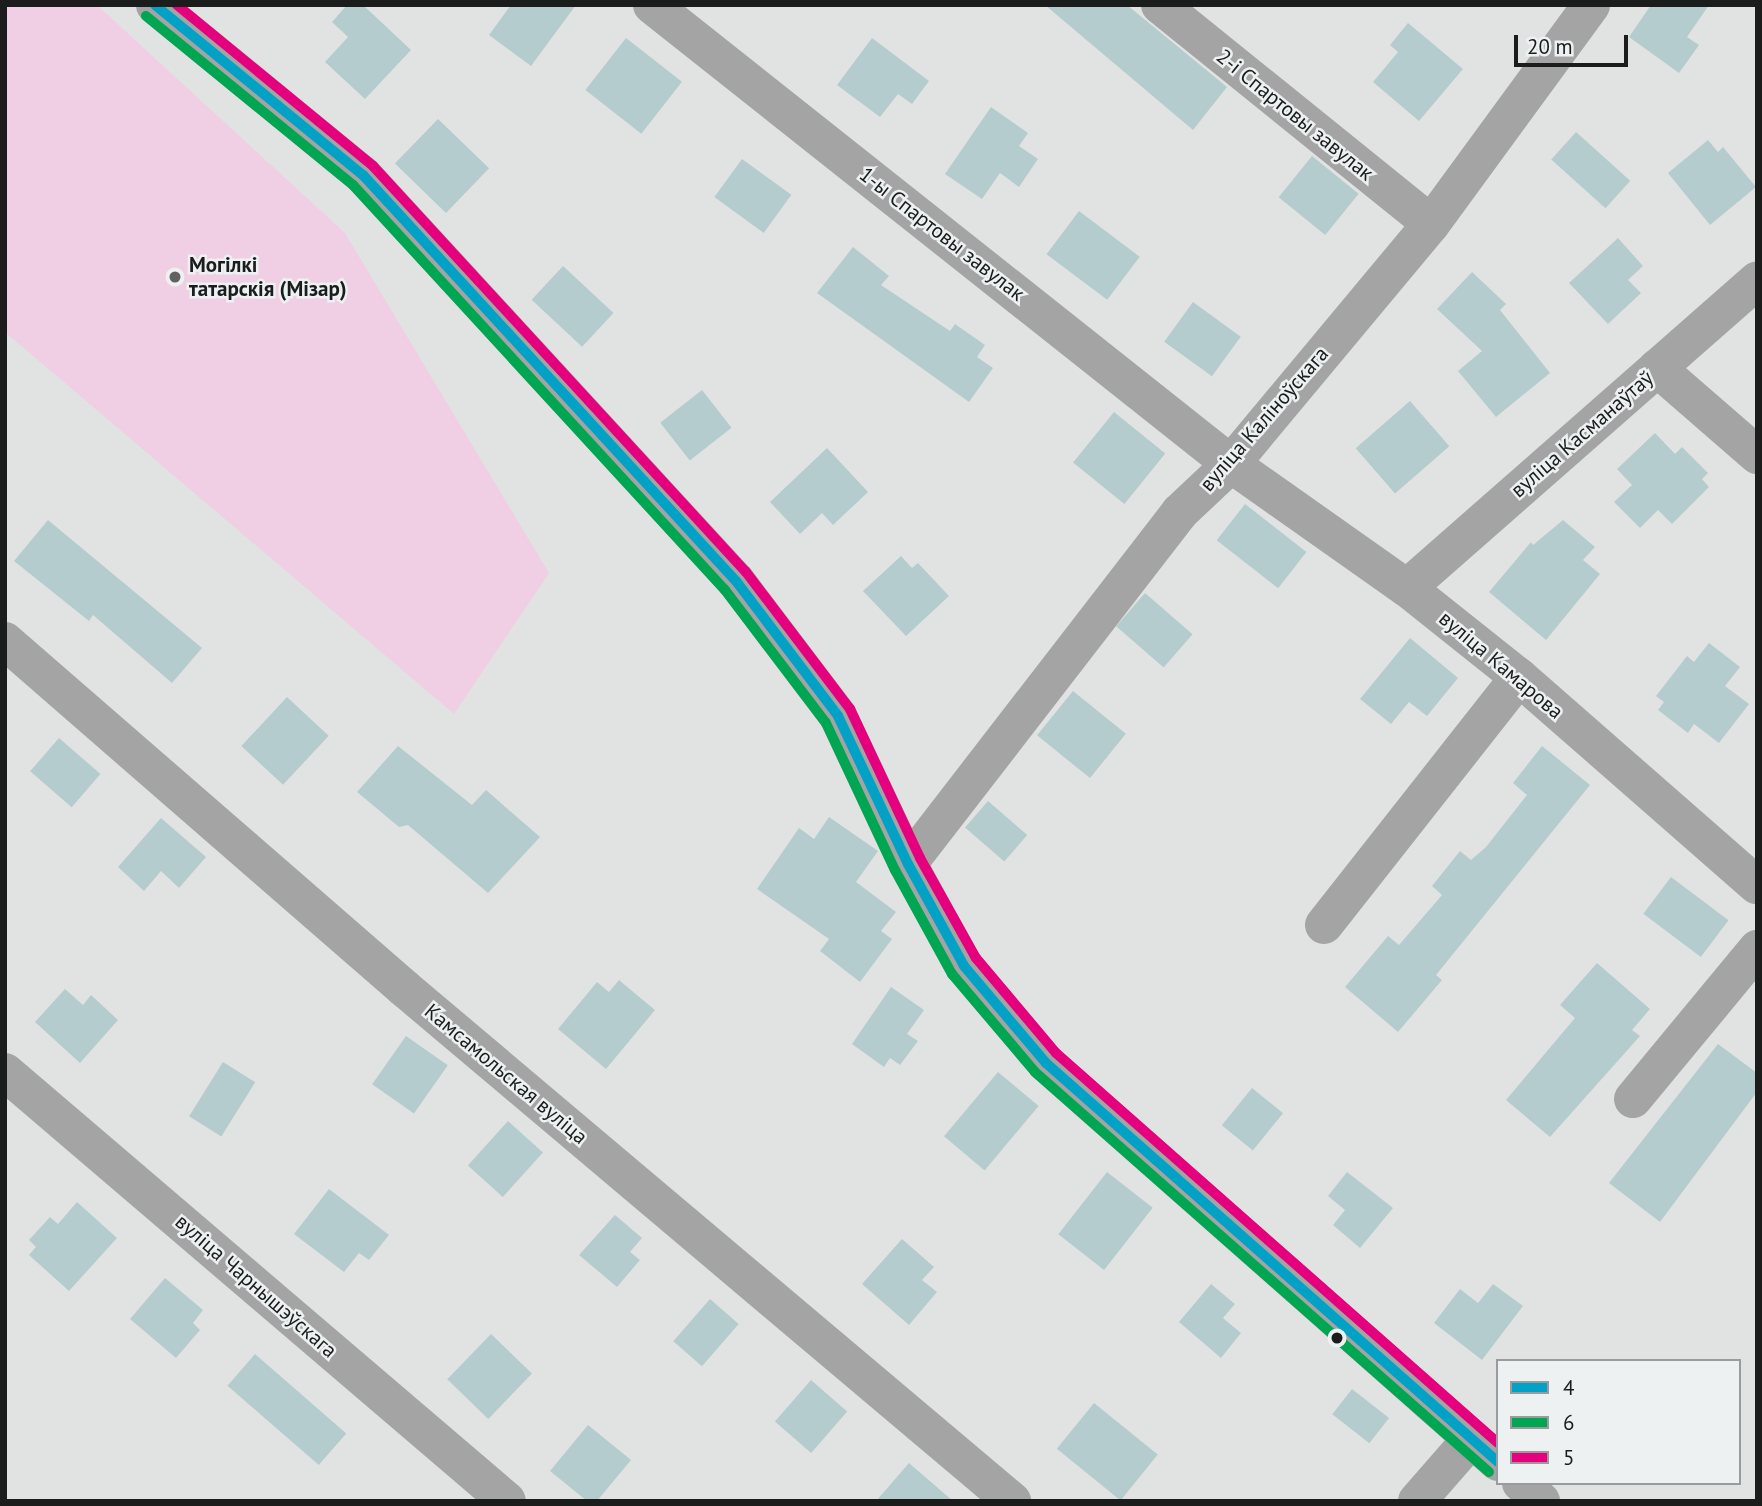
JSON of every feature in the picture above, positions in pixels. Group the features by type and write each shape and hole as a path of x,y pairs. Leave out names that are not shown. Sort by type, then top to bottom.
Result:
{"street":[{"path":"155,5 363,175 736,581 838,716 908,863 964,966 1046,1063 1484,1450 1416,1501"},
{"name":"1-ы Спартовы завулак","path":"652,5 1231,464"},
{"name":"2-і Спартовы завулак","path":"1160,5 1431,224"},
{"name":"вуліца Каліноўскага","path":"908,863 1180,512 1231,464 1431,224 1591,5"},
{"name":"вуліца Касманаўтаў","path":"1407,588 1757,281"},
{"path":"1657,368 1757,456"},
{"name":"вуліца Камарова","path":"1231,464 1407,588 1519,677 1757,885"},
{"name":"Камсамольская вуліца","path":"5,641 404,988 1013,1501"},
{"path":"1324,925 1519,677"},
{"path":"1633,1099 1757,949"},
{"name":"вуліца Чарнышэўскага","path":"5,1072 507,1501"},
{"path":"1523,1485 1541,1501"}],"shaded area":[{"path":"5,5 97,5 345,233 549,573 454,714 5,332"}],"building":[{"path":"347,5 363,5 411,50 365,99 325,62 348,37 332,22"},
{"path":"511,5 576,5 531,66 489,35"},
{"path":"1045,5 1127,5 1227,87 1193,130"},
{"path":"1651,5 1709,5 1687,37 1699,45 1679,73 1629,37"},
{"path":"1408,23 1463,69 1419,121 1373,82 1398,52 1390,45"},
{"path":"626,38 682,82 641,134 585,90"},
{"path":"872,38 929,81 912,104 898,94 880,117 837,85"},
{"path":"991,107 1028,133 1019,146 1038,159 1019,187 1000,173 982,199 945,174"},
{"path":"438,119 489,168 446,213 395,164"},
{"path":"1576,132 1630,181 1605,208 1551,159"},
{"path":"1708,140 1718,152 1723,147 1756,187 1710,225 1668,173"},
{"path":"1312,156 1359,194 1325,235 1279,197"},
{"path":"742,159 791,195 764,233 714,197"},
{"path":"1079,211 1140,257 1107,300 1047,254"},
{"path":"1618,238 1643,266 1628,280 1641,293 1608,324 1569,283"},
{"path":"853,247 889,276 881,285 950,331 955,324 985,345 977,357 993,368 969,402 817,293"},
{"path":"563,266 613,313 582,347 532,300"},
{"path":"1472,272 1506,304 1500,310 1550,373 1496,417 1458,371 1482,351 1437,309"},
{"path":"1193,302 1241,337 1212,376 1164,342"},
{"path":"702,390 732,428 690,460 660,423"},
{"path":"1410,401 1449,446 1395,494 1356,448"},
{"path":"1114,412 1165,454 1124,504 1073,463"},
{"path":"1655,433 1675,454 1682,447 1708,473 1702,479 1709,487 1672,524 1658,510 1640,528 1614,502 1632,485 1617,469"},
{"path":"827,448 868,492 833,525 822,513 800,534 770,502"},
{"path":"1245,504 1306,552 1278,588 1217,540"},
{"path":"48,520 202,648 172,683 93,615 89,621 14,561"},
{"path":"1563,520 1595,547 1583,560 1600,574 1546,640 1489,592 1531,542 1533,545"},
{"path":"901,556 912,568 918,563 949,596 906,636 863,591"},
{"path":"1145,593 1193,634 1164,668 1116,626"},
{"path":"1410,638 1458,678 1427,716 1409,702 1391,724 1360,699"},
{"path":"1709,643 1740,667 1725,686 1749,704 1719,743 1694,724 1688,733 1658,710 1664,702 1656,696 1687,656 1694,662"},
{"path":"1073,691 1126,734 1090,778 1037,735"},
{"path":"287,697 329,736 283,785 241,746"},
{"path":"59,738 101,774 72,807 30,771"},
{"path":"398,746 472,805 486,790 540,837 488,893 408,825 399,827 357,792"},
{"path":"1542,746 1590,785 1436,975 1442,980 1398,1032 1345,987 1388,936 1399,945 1442,895 1432,886 1460,851 1471,860 1486,847 1527,795 1513,783"},
{"path":"988,801 1027,835 1004,862 965,827"},
{"path":"829,817 878,851 856,882 896,912 881,931 892,939 860,982 820,951 829,939 757,889 799,828 814,839"},
{"path":"161,818 206,857 179,888 161,871 144,891 118,867"},
{"path":"1671,877 1729,920 1701,957 1643,914"},
{"path":"1597,963 1650,1009 1632,1030 1640,1036 1550,1137 1506,1100 1575,1018 1560,1005"},
{"path":"619,980 655,1010 606,1069 558,1029 597,982 609,992"},
{"path":"891,987 924,1010 907,1034 918,1041 900,1065 890,1058 884,1067 852,1044"},
{"path":"65,989 83,1005 91,995 118,1020 80,1063 35,1022"},
{"path":"406,1036 448,1065 414,1114 372,1084"},
{"path":"1718,1044 1757,1073 1757,1092 1660,1222 1609,1183"},
{"path":"223,1062 255,1082 221,1136 189,1116"},
{"path":"998,1072 1039,1106 985,1170 944,1136"},
{"path":"1252,1088 1283,1113 1253,1150 1222,1125"},
{"path":"508,1121 543,1152 503,1197 468,1166"},
{"path":"1107,1172 1153,1208 1104,1270 1058,1234"},
{"path":"1347,1172 1393,1208 1360,1248 1333,1225 1345,1210 1328,1196"},
{"path":"329,1189 389,1235 369,1260 359,1253 344,1272 294,1234"},
{"path":"77,1202 117,1238 69,1291 29,1255 36,1247 29,1240 50,1217 58,1224"},
{"path":"615,1215 642,1238 630,1252 640,1260 617,1287 579,1255"},
{"path":"902,1239 934,1267 922,1280 937,1292 909,1325 862,1284"},
{"path":"165,1278 203,1310 193,1323 200,1330 176,1358 130,1319"},
{"path":"1211,1284 1235,1304 1223,1318 1241,1333 1221,1358 1179,1322"},
{"path":"1493,1284 1523,1306 1482,1360 1434,1323 1460,1289 1478,1303"},
{"path":"710,1299 739,1324 702,1366 673,1341"},
{"path":"491,1334 532,1374 488,1419 447,1379"},
{"path":"255,1354 346,1433 319,1465 227,1386"},
{"path":"811,1380 847,1411 811,1453 775,1422"},
{"path":"1352,1389 1389,1418 1369,1443 1332,1414"},
{"path":"1094,1403 1158,1455 1121,1500 1057,1449"},
{"path":"588,1425 631,1460 597,1501 587,1501 550,1471"},
{"path":"909,1463 953,1501 876,1501"}],"transit line":[{"name":"4","path":"155,5 363,175 736,581 838,716 908,864 964,966 1046,1063 1496,1460"},
{"name":"5","path":"177,5 373,166 746,572 850,709 920,858 976,958 1056,1053 1496,1441"},
{"name":"6","path":"146,16 353,185 725,590 826,723 895,870 952,974 1035,1072 1489,1472"}],"place":[{"name":"Могілкі татарскія (Мізар)","path":"175,277"}]}
